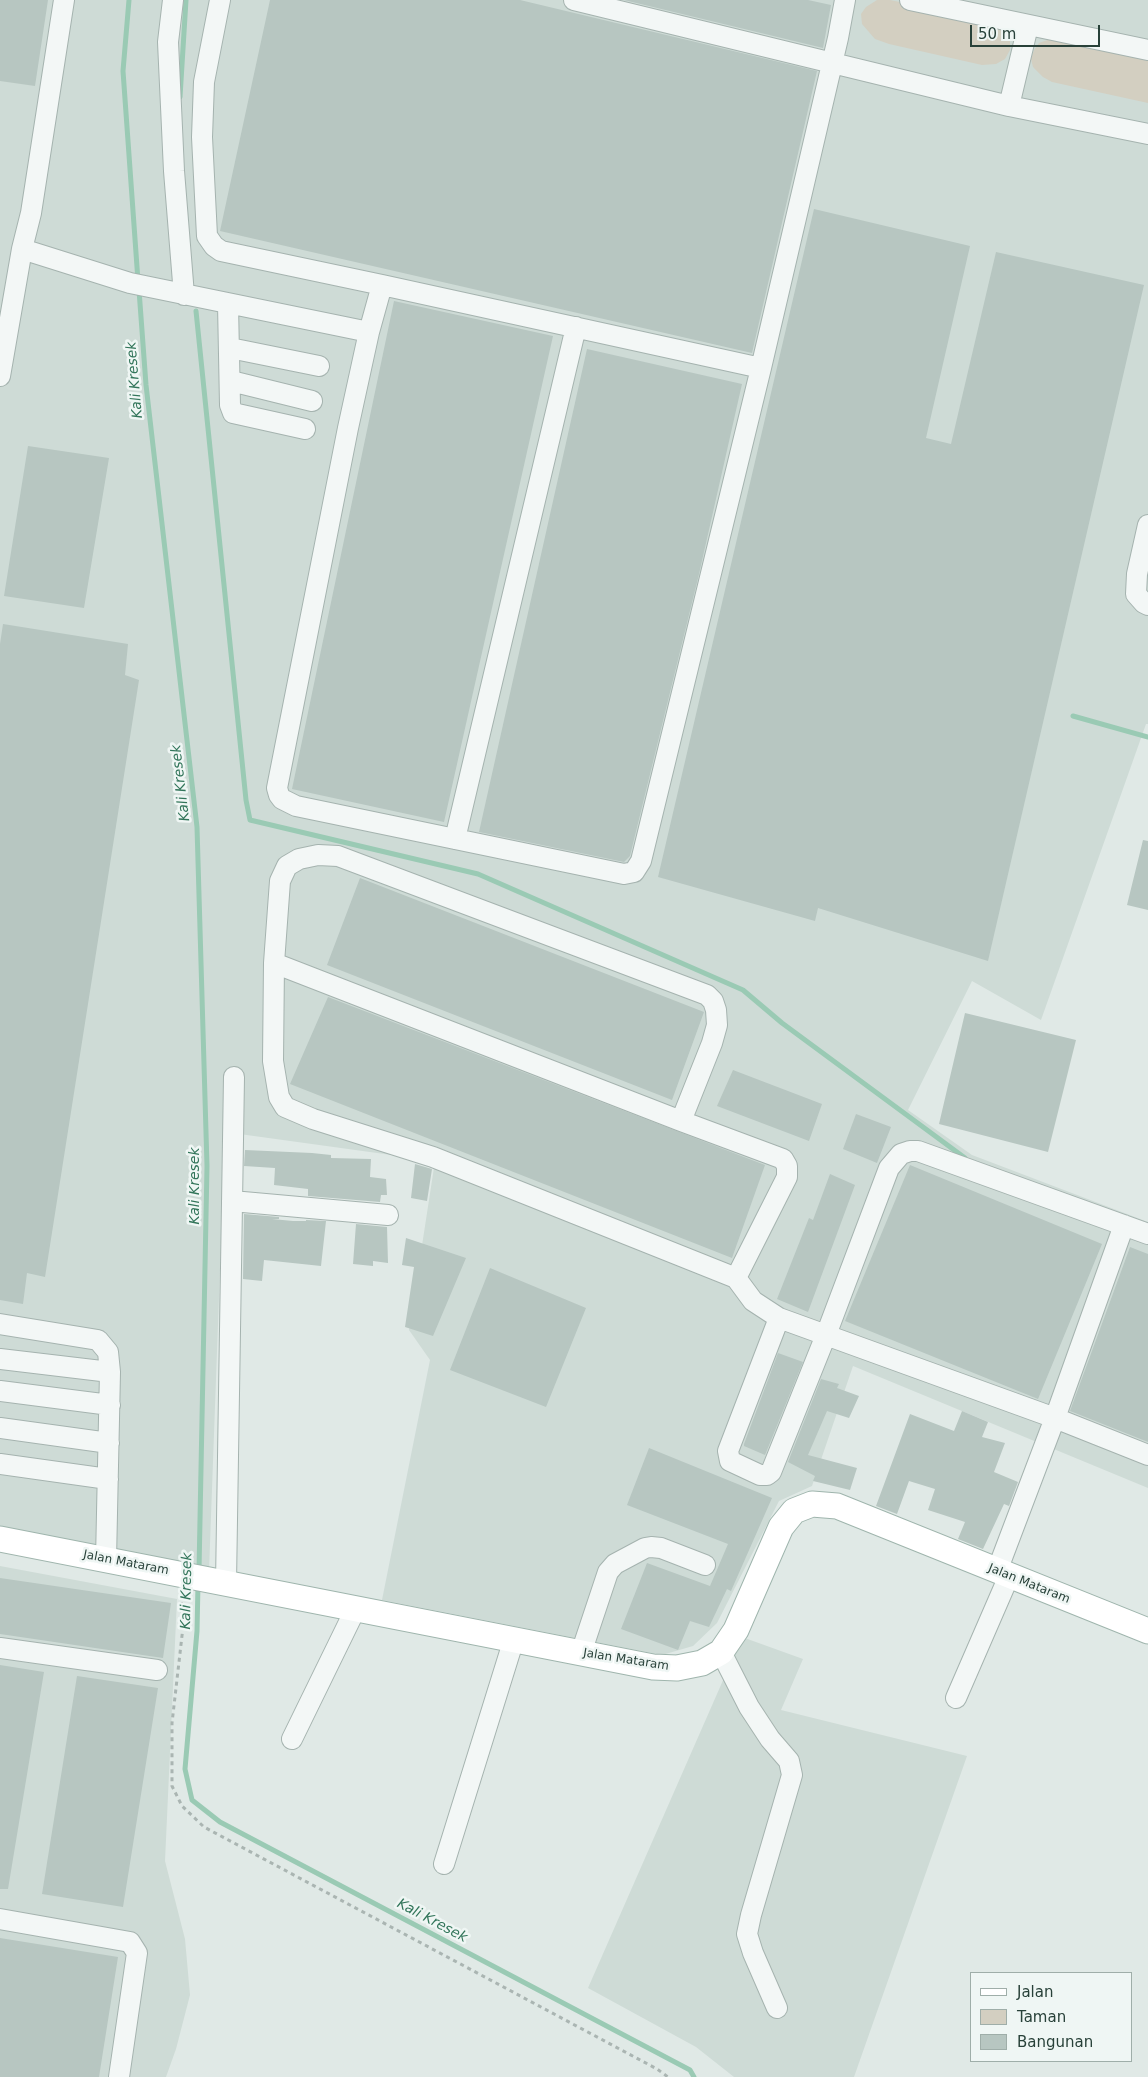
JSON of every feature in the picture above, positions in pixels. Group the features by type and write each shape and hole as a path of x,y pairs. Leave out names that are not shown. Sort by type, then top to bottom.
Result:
{"main road":[{"name":"Jalan Mataram","path":"0,1539 653,1667 677,1668 702,1664 721,1652 736,1630 781,1527 794,1511 812,1504 837,1506 1148,1631"}],"street":[{"path":"0,376 22,249 31,213 64,0"},
{"path":"173,0 168,42 174,171 184,294"},
{"path":"220,0 204,82 202,137 207,236 214,246 221,251 761,368"},
{"path":"574,0 1009,106 1148,134"},
{"path":"382,285 369,332 348,428 278,788 282,799 296,806 455,839 624,874 634,872 641,861 761,368 845,0"},
{"path":"910,0 1148,50"},
{"path":"1009,106 1028,26"},
{"path":"22,249 130,283 369,332"},
{"path":"228,304 230,405 233,413 305,429"},
{"path":"455,839 576,327"},
{"path":"230,348 319,366"},
{"path":"231,381 312,401"},
{"path":"1148,525 1137,574 1136,594 1148,605"},
{"path":"681,1121 712,1043 717,1025 716,1010 713,1001 707,995 338,856 318,854 300,859 287,866 280,881 274,963 273,1061 279,1098 285,1107 313,1119 433,1157 736,1278 753,1301 779,1318 1055,1418 1148,1456"},
{"path":"274,963 784,1159 788,1166 787,1177 736,1278"},
{"path":"222,1582 234,1077"},
{"path":"779,1318 728,1451 730,1461 760,1475 767,1475 771,1472 826,1335 889,1168 894,1160 905,1153 918,1151 1148,1234"},
{"path":"232,1202 388,1216"},
{"path":"956,1698 1003,1574 1055,1418 1124,1225"},
{"path":"0,1324 98,1340 108,1352 110,1405 106,1560"},
{"path":"0,1359 110,1372"},
{"path":"0,1391 110,1405"},
{"path":"0,1428 109,1443"},
{"path":"0,1464 108,1479"},
{"path":"581,1653 608,1572 615,1564 645,1548 651,1547 662,1548 705,1565"},
{"path":"292,1739 356,1608"},
{"path":"444,1864 514,1639"},
{"path":"0,1648 157,1670"},
{"path":"721,1652 749,1707 770,1739 789,1761 792,1775 751,1915 748,1934 753,1953 777,2008"},
{"path":"0,1919 130,1942 137,1953 119,2077"}],"path":[{"path":"183,1574 183,1627 172,1723 172,1786 182,1806 204,1827 640,2060 668,2077"}],"shaded area":[{"path":"0,0 1148,0 1148,724 1146,724 1041,1020 972,981 908,1110 972,1155 1148,1222 1148,1488 853,1366 812,1486 779,1501 717,1623 693,1646 662,1655 382,1600 430,1360 409,1330 435,1161 225,1132 209,1571 0,1530"},
{"path":"0,1566 177,1599 165,1861 185,1939 190,1995 176,2049 166,2077 0,2077"},
{"path":"742,1637 803,1659 781,1710 967,1756 854,2077 734,2077 696,2047 588,1988"}],"green space":[{"path":"877,0 890,0 929,8 1005,30 1010,40 1010,50 1005,59 996,64 982,65 889,44 875,39 862,24 861,14 866,7"},
{"path":"1053,38 1148,59 1148,103 1052,82 1043,77 1033,67 1031,59 1039,43"}],"building":[{"path":"0,0 48,0 35,86 0,81"},
{"path":"270,0 520,0 817,71 752,353 220,231"},
{"path":"624,0 808,0 831,5 823,48"},
{"path":"814,209 970,246 926,438 951,444 996,252 1144,285 988,961 818,908 815,921 658,877"},
{"path":"394,301 553,336 444,822 292,789"},
{"path":"587,349 742,384 699,574 630,856 624,862 479,832"},
{"path":"28,446 109,458 84,608 4,596"},
{"path":"3,624 128,644 125,675 139,680 45,1277 27,1273 23,1304 0,1300 0,644"},
{"path":"1143,840 1148,841 1148,910 1127,905"},
{"path":"360,878 704,1012 672,1100 327,965"},
{"path":"328,997 765,1165 732,1258 290,1084"},
{"path":"965,1013 1076,1040 1048,1152 939,1124"},
{"path":"733,1070 822,1104 809,1141 717,1106"},
{"path":"856,1114 891,1127 877,1163 843,1149"},
{"path":"245,1150 312,1153 331,1155 331,1158 371,1159 370,1177 386,1179 387,1195 381,1195 380,1202 308,1196 308,1189 274,1185 275,1168 244,1166"},
{"path":"415,1164 432,1169 427,1201 411,1198"},
{"path":"910,1165 1102,1244 1038,1399 845,1321"},
{"path":"830,1174 855,1185 808,1312 777,1299 809,1218 813,1220"},
{"path":"244,1214 279,1217 279,1219 272,1219 293,1221 326,1221 321,1266 264,1260 262,1281 243,1279"},
{"path":"356,1224 387,1227 388,1263 373,1261 373,1266 353,1264"},
{"path":"406,1238 466,1258 433,1336 405,1327 414,1267 402,1265"},
{"path":"1130,1247 1148,1254 1148,1442 1070,1411"},
{"path":"490,1268 586,1308 546,1407 450,1370"},
{"path":"778,1353 803,1362 765,1455 744,1446 744,1444"},
{"path":"821,1379 839,1384 837,1388 859,1396 849,1418 827,1411 808,1455 857,1468 850,1490 813,1481 815,1476 788,1462"},
{"path":"962,1411 988,1422 982,1437 1005,1443 994,1472 1018,1482 1009,1506 1004,1504 983,1549 958,1539 965,1522 928,1510 935,1489 909,1481 897,1514 876,1506 910,1414 954,1431"},
{"path":"649,1448 772,1498 731,1591 727,1589 709,1627 690,1621 678,1650 621,1629 647,1563 710,1586 728,1544 627,1505"},
{"path":"0,1578 171,1603 163,1658 0,1634"},
{"path":"0,1665 44,1672 8,1889 0,1889"},
{"path":"77,1676 158,1688 123,1907 42,1894"},
{"path":"0,1938 118,1957 99,2077 0,2077"}],"waterway":[{"name":"Kali Kresek","path":"129,0 123,71 138,281"},
{"path":"180,97 186,0"},
{"name":"Kali Kresek","path":"139,290 146,385 197,827 207,1166 199,1570"},
{"path":"196,311 246,800 250,820 478,874 743,990 782,1023 965,1158"},
{"path":"1073,716 1148,737"},
{"name":"Kali Kresek","path":"198,1584 197,1631 185,1769 192,1800 220,1822 690,2070 694,2077"}]}
